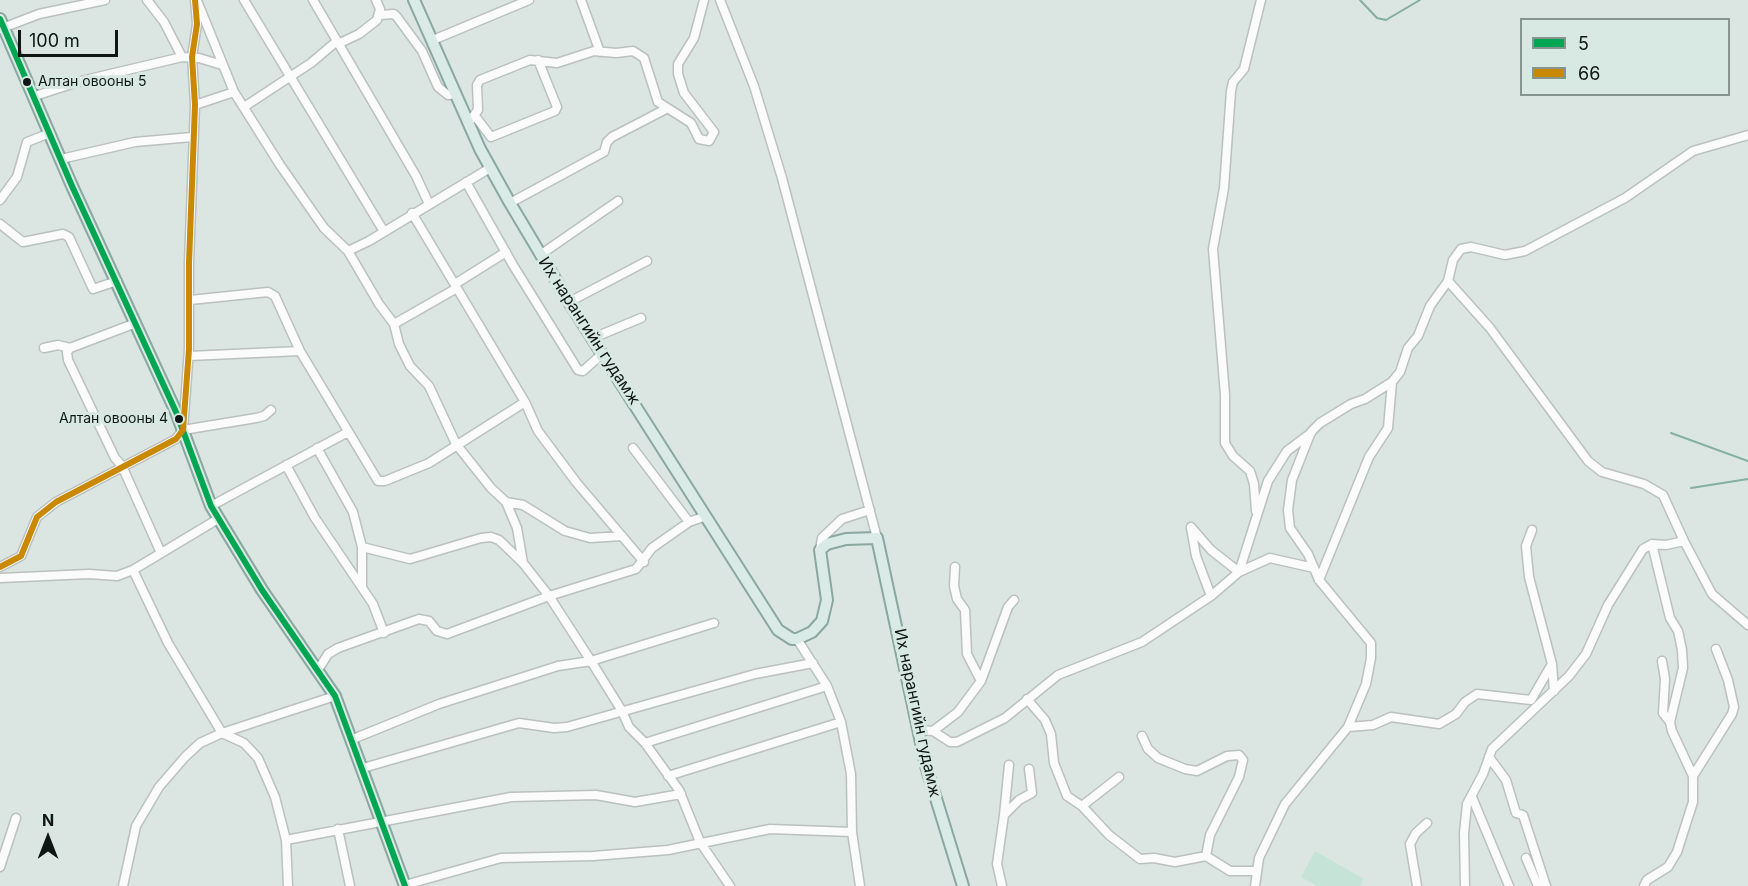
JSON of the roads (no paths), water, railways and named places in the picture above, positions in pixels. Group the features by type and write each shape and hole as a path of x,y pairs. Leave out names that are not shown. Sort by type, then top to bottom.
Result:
{"main road":[{"name":"Их нарангийн гудамж","path":"414,0 456,94 472,120 490,168 540,255 778,630 792,639 797,639"},
{"path":"1,25 35,96 183,430 211,506 262,590 335,696 353,739 405,886"},
{"path":"797,639 818,627 825,612 827,600 820,550 827,544 846,539 877,538"},
{"name":"Их нарангийн гудамж","path":"877,538 918,730 941,820 963,886"}],"street":[{"path":"1,25 39,14 105,0"},
{"path":"147,0 164,22 182,57"},
{"path":"0,567 21,556 37,517 56,502 176,439 183,430 189,356 192,137 195,105 192,57 197,24 196,0"},
{"path":"196,0 210,28 234,92 280,165 324,228 348,251 379,304 394,324 399,344 410,366 429,386 456,444 491,488 506,502 517,528 523,563"},
{"path":"244,0 288,77 344,164 383,231"},
{"path":"313,0 421,184 429,204"},
{"path":"376,0 380,15"},
{"path":"433,40 529,0"},
{"path":"581,0 600,52"},
{"path":"538,60 557,107 555,111 491,137 472,120 480,80 530,60 538,60 557,63 594,51 633,51 640,54 658,102 666,109 682,115 691,123 699,139 709,141 712,137 711,127 684,93 678,74 678,64 694,38 704,0"},
{"path":"1256,515 1251,471 1233,456 1225,443 1225,395 1213,249 1224,188 1231,91 1233,82 1244,69 1261,0"},
{"path":"723,1 754,86 782,178 877,538"},
{"path":"244,106 339,42 359,34 380,15 394,14 422,51 438,87 448,95 456,94"},
{"path":"35,96 73,83 182,57 222,64"},
{"path":"195,105 234,92"},
{"path":"510,203 604,152 607,142 612,137 666,109"},
{"path":"0,200 17,177 27,142 50,133"},
{"path":"1239,572 1268,481 1287,451 1320,423 1392,382 1400,372 1408,348 1419,336 1430,306 1448,281 1453,260 1461,249 1471,247 1505,255 1525,251 1625,198 1694,151 1748,135"},
{"path":"61,159 135,142 192,137"},
{"path":"348,251 369,242 412,213 490,168"},
{"path":"466,182 578,370 583,371 603,353"},
{"path":"540,255 618,201"},
{"path":"412,213 525,402 538,431 644,562"},
{"path":"0,224 23,242 63,234 69,237 93,289 117,281"},
{"path":"394,324 506,252"},
{"path":"569,302 647,261"},
{"path":"1448,281 1491,328 1588,461 1602,472 1644,484 1663,495 1684,541 1713,594 1748,626"},
{"path":"190,300 268,292 275,296 300,351 378,481 386,481 429,463 525,402"},
{"path":"593,338 641,318"},
{"path":"44,348 58,345 70,348 136,323"},
{"path":"70,348 67,352 68,360 115,459 122,466 161,553"},
{"path":"189,356 300,351"},
{"path":"1319,580 1369,457 1388,428 1392,382"},
{"path":"183,430 264,417 271,410"},
{"path":"211,506 348,432"},
{"path":"1255,886 1259,858 1285,804 1348,727 1366,684 1371,658 1371,643 1319,580 1308,554 1290,528 1288,510 1292,480 1311,432"},
{"path":"317,448 353,512 362,547 362,586"},
{"path":"633,448 689,522"},
{"path":"286,465 315,518 373,604 384,633"},
{"path":"506,502 523,505 566,531 590,538 622,536"},
{"path":"820,550 822,538 842,519 870,510"},
{"path":"318,670 328,654 338,648 423,618 429,621 437,632 447,634 549,596 636,569 644,562 647,552 689,522 706,516"},
{"path":"0,578 89,574 117,576 133,570 218,519"},
{"path":"1211,596 1196,556 1191,527 1211,550 1239,572"},
{"path":"1532,530 1526,546 1530,577 1552,664 1554,691"},
{"path":"362,547 410,559 481,538 491,537 499,540 523,563 549,596 622,711 628,728 645,743 681,794 700,842 730,886"},
{"path":"1465,886 1464,834 1467,804 1492,749 1554,691 1587,654 1608,605 1643,549 1652,544 1666,545 1684,541"},
{"path":"1652,544 1670,618 1678,631 1682,650 1683,668 1670,722"},
{"path":"918,730 933,731 950,742 957,742 1005,718 1058,675 1142,642 1211,596 1239,572 1270,558 1290,560 1314,568"},
{"path":"955,567 954,586 957,599 965,610 967,654 981,681"},
{"path":"133,570 168,643 222,733 244,743 258,758 275,797 286,840 288,886"},
{"path":"933,731 958,712 981,681 1008,607 1014,600"},
{"path":"353,739 439,704 558,666 591,661 714,623"},
{"path":"797,639 827,686 841,722 851,774 852,832 861,886"},
{"path":"1693,776 1734,707 1728,680 1716,649"},
{"path":"1644,886 1647,880 1668,867 1677,852 1693,802 1693,776 1670,722 1663,713 1665,679 1662,661"},
{"path":"363,768 519,723 554,728 567,727 755,674 813,663"},
{"path":"1348,727 1373,724 1391,717 1439,724 1456,714 1465,702 1477,694 1531,699 1552,664"},
{"path":"645,743 827,686"},
{"path":"123,886 136,826 159,787 200,743 222,733 335,696"},
{"path":"1027,699 1045,720 1051,734 1054,763 1067,796 1082,806 1109,835 1140,859 1154,858 1175,862 1206,856 1230,871 1256,870"},
{"path":"668,776 841,722"},
{"path":"1142,736 1148,749 1158,758 1185,769 1197,771 1227,756 1239,755 1244,760 1241,772 1210,835 1206,856"},
{"path":"1489,757 1506,780 1516,813 1523,815 1546,886"},
{"path":"1002,886 997,864 1009,765"},
{"path":"1004,815 1019,800 1032,793 1029,769"},
{"path":"1082,806 1119,777"},
{"path":"286,840 380,820 511,797 596,795 634,802 681,794"},
{"path":"1472,797 1509,886"},
{"path":"0,867 16,818"},
{"path":"1417,886 1410,844 1416,833 1427,823"},
{"path":"338,829 350,886"},
{"path":"405,886 501,858 593,856 668,850 770,829 852,832"},
{"path":"1526,858 1538,886"}],"waterway":[{"path":"1360,0 1377,18 1386,20 1420,0"},
{"path":"1671,433 1748,461"},
{"path":"1691,488 1748,479"}],"place":[{"name":"Алтан овооны 5","path":"27,82"},
{"name":"Алтан овооны 4","path":"179,419"}]}
